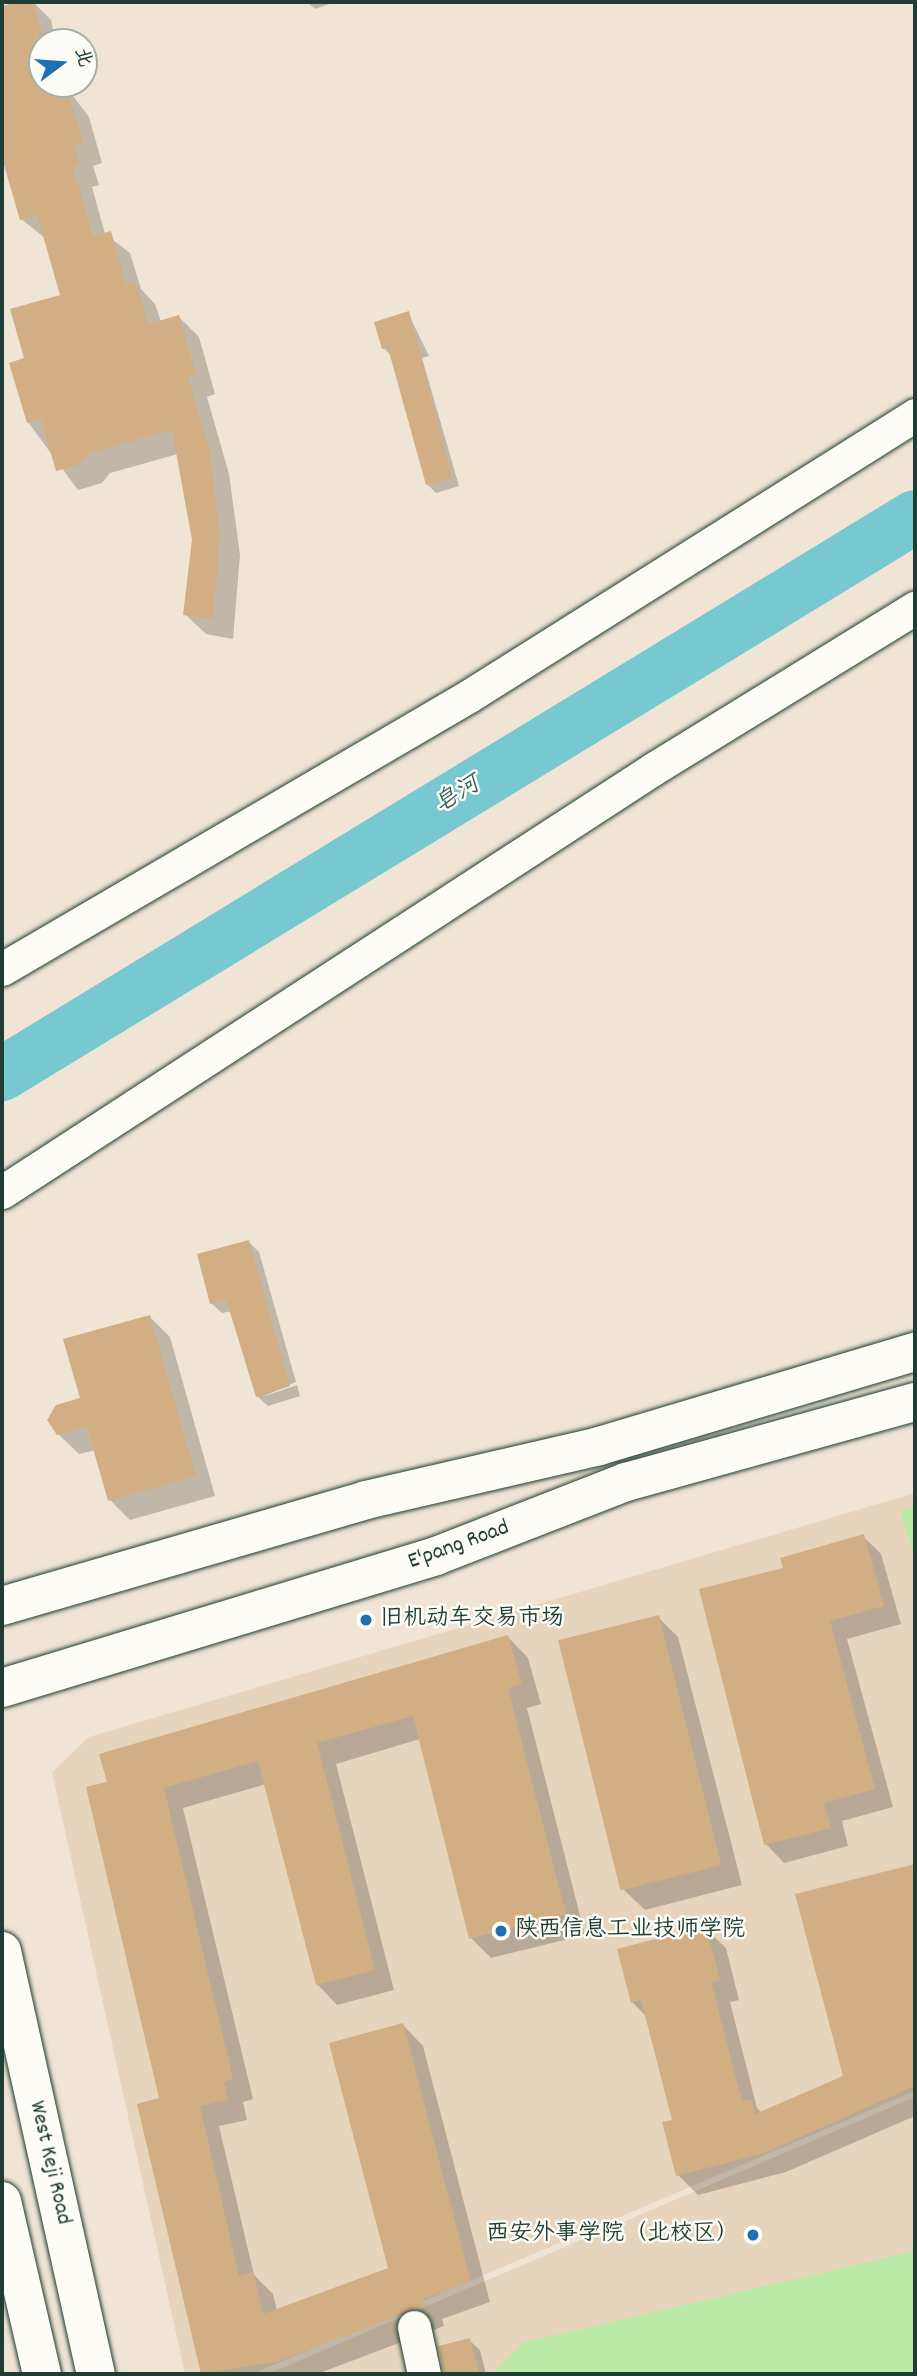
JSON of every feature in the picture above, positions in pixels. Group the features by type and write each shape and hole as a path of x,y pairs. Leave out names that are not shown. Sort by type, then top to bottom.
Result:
{"main road":[{"path":"2,1606 366,1500 599,1447 915,1352"},
{"name":"E'pang Road","path":"2,1688 436,1556 626,1482 915,1402"},
{"name":"West Keji Road","path":"2,1951 96,2374"},
{"path":"2,2201 42,2374"}],"street":[{"path":"2,969 470,696 915,415"},
{"path":"2,1192 653,769 915,608"},
{"path":"414,2327 424,2374"}],"shaded area":[{"name":"陕西信息工业技师学院","path":"915,1493 915,2091 252,2374 185,2374 52,1772 89,1737"},
{"name":"西安外事学院（北校区）","path":"915,2097 915,2374 268,2374"}],"green space":[{"path":"915,1506 915,1557 900,1511"},
{"path":"915,2251 915,2374 492,2374 522,2343"}],"building":[{"path":"33,2 40,28 28,28 28,98 70,98 83,143 74,146 80,165 73,167 93,236 111,231 126,284 136,282 148,324 179,315 196,374 188,377 210,452 220,534 213,619 183,615 192,540 172,430 89,453 81,464 56,471 41,419 27,423 9,363 24,358 10,309 60,295 37,215 20,220 2,158 2,6"},
{"path":"409,311 452,478 426,485 388,348 382,349 374,322"},
{"path":"249,1240 290,1386 256,1397 226,1299 210,1304 197,1254"},
{"path":"150,1315 196,1476 108,1501 87,1427 57,1435 47,1420 56,1405 80,1398 63,1339"},
{"path":"864,1534 884,1606 830,1621 875,1789 824,1803 831,1828 764,1845 699,1589 783,1568 780,1558"},
{"path":"659,1615 721,1865 621,1890 558,1640"},
{"path":"508,1635 522,1684 508,1688 566,1914 469,1939 413,1716 317,1743 375,1970 316,1985 258,1761 164,1788 233,2079 224,2082 228,2100 200,2106 239,2276 253,2272 263,2314 388,2268 329,2043 403,2023 471,2282 423,2299 425,2306 276,2362 201,2374 137,2104 159,2098 86,1787 107,1782 99,1754"},
{"path":"915,1864 915,2086 765,2153 676,2176 662,2122 672,2120 641,2000 631,2003 617,1949 706,1926 720,1980 711,1982 742,2101 751,2099 755,2114 843,2076 795,1894"},
{"path":"470,2338 479,2374 444,2374 438,2346"}],"waterway":[{"name":"皂河","path":"2,1074 915,517"}],"place":[{"name":"旧机动车交易市场","path":"366,1620"},
{"name":"陕西信息工业技师学院","path":"501,1931"},
{"name":"西安外事学院（北校区）","path":"753,2235"}]}
